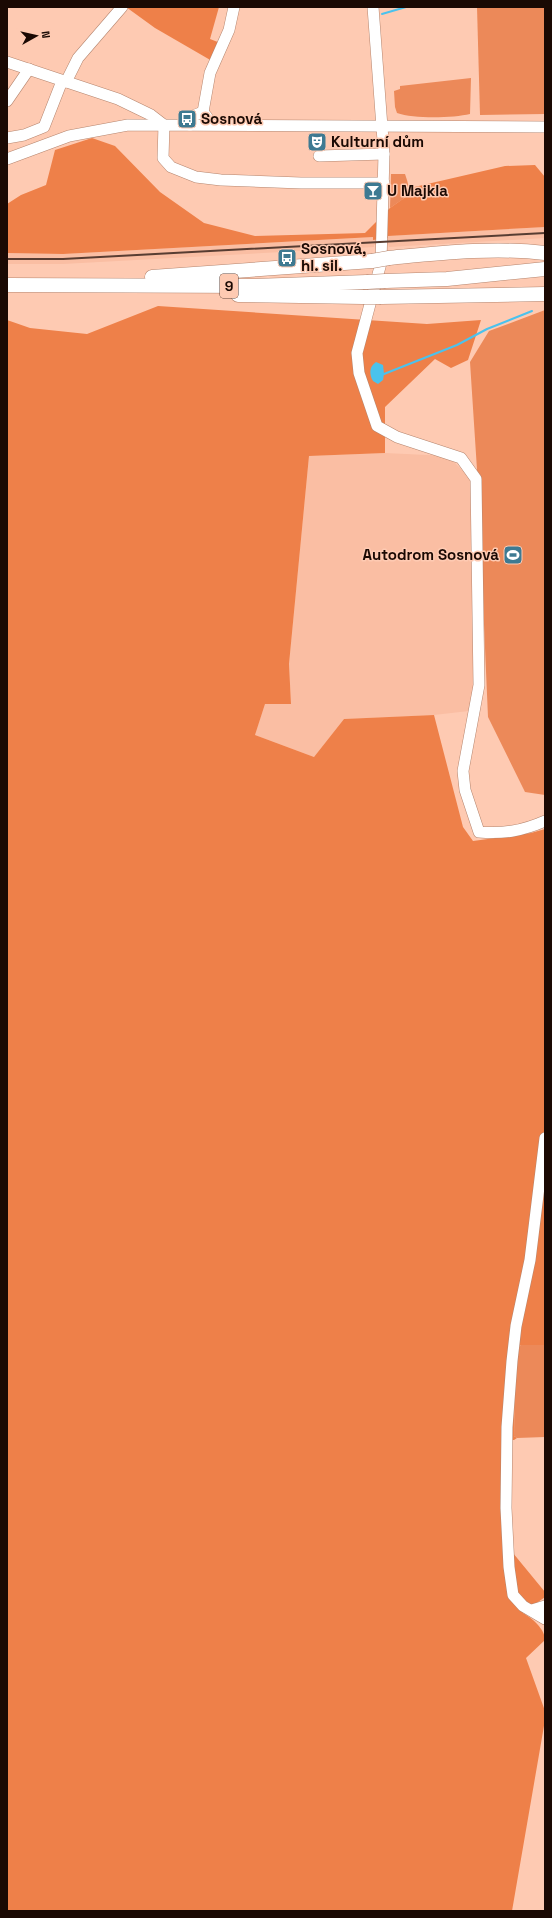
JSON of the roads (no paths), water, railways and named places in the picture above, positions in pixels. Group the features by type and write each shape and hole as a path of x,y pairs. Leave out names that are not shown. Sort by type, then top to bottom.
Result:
{"main road":[{"name":"9","path":"142,278 372,260 477,250 545,252"},
{"name":"9","path":"7,286 254,286 447,279 545,269"},
{"name":"9","path":"7,277 253,278 367,282"},
{"name":"9","path":"92,286 256,296 381,297 545,294"}],"street":[{"path":"7,138 24,135 44,127 64,81 78,58 122,7"},
{"path":"207,126 207,118 203,112 210,72 229,30 234,7"},
{"path":"373,7 384,154 381,263 357,353 359,373 377,426 397,437 462,458 476,479 479,685 463,771 465,790 479,832 500,834 528,828 545,821"},
{"path":"7,62 124,102 152,114 164,125 163,158 171,167 196,177 221,180 301,183 384,183"},
{"path":"7,101 29,69"},
{"path":"190,125 190,117 203,112"},
{"path":"7,159 70,136 128,125 545,127"},
{"path":"320,156 384,154"},
{"path":"545,1138 530,1260 514,1340 508,1427 506,1508 509,1567 513,1595 517,1601 545,1619"},
{"path":"532,1610 545,1606"},
{"path":"532,1610 545,1610"}],"water":[{"path":"376,362 383,365 384,374 383,380 378,384 373,381 370,373 372,366"}],"waterway":[{"path":"382,14 406,7"},
{"path":"384,374 457,345 487,329 532,311"}],"railway":[{"path":"7,259 63,259 545,233"}],"place":[{"name":"Sosnová","path":"187,119"},
{"name":"Kulturní dům","path":"317,142"},
{"name":"U Majkla","path":"373,191"},
{"name":"Sosnová, hl. sil.","path":"287,258"},
{"name":"Autodrom Sosnová","path":"513,555"}]}
